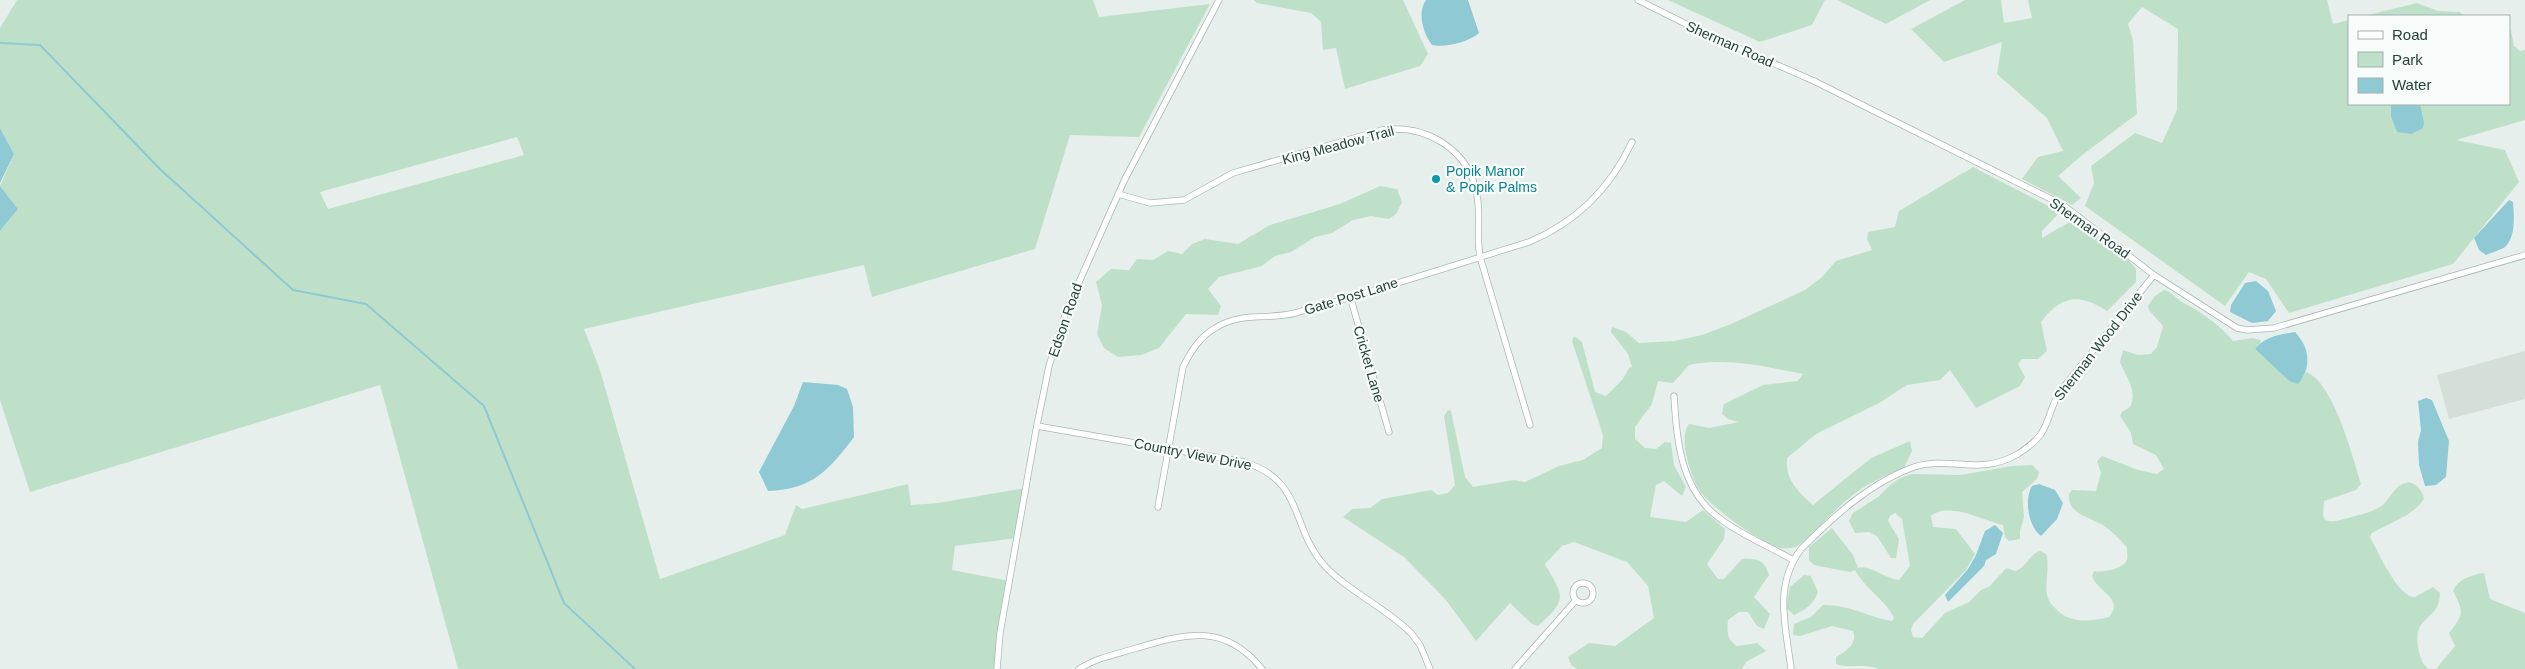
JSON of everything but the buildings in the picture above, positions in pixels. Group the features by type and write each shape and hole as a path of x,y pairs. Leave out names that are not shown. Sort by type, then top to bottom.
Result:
{"street":[{"name":"Edson Road","path":"997,669 1000,633 1037,426 1049,366 1067,309 1118,194 1219,0"},
{"name":"Sherman Road","path":"1638,0 1704,33 1814,81 2063,205 2154,275 2237,328 2262,330 2373,300 2525,255"},
{"name":"King Meadow Trail","path":"1118,194 1150,203 1174,202 1196,195 1233,173 1382,130 1398,128 1411,130 1446,144 1455,152 1470,174 1477,194 1477,234 1480,257 1530,424"},
{"name":"Gate Post Lane","path":"1158,507 1184,367 1192,349 1217,326 1250,316 1283,315 1529,242 1564,225 1603,190 1632,142"},
{"name":"Sherman Wood Drive","path":"1791,669 1782,614 1782,599 1793,560 1801,549 1827,524 1866,493 1898,473 1932,464 1981,466 2003,461 2024,450 2041,434 2050,409 2059,393 2154,275"},
{"name":"Cricket Lane","path":"1350,296 1389,432"},
{"path":"1674,396 1681,457 1685,472 1698,496 1719,518 1793,560"},
{"name":"Country View Drive","path":"1037,426 1254,465 1282,484 1291,497 1310,545 1321,561 1406,628 1420,645 1430,669"},
{"path":"1515,669 1576,600"},
{"path":"1079,669 1096,660 1188,634 1217,637 1232,642 1244,649 1262,669"}],"shaded area":[{"path":"2525,351 2525,399 2449,419 2437,375"}],"green space":[{"path":"17,0 1093,0 1099,17 1210,4 1139,137 1070,135 1035,249 872,297 864,265 584,329 600,370 660,579 785,535 796,505 802,509 908,484 911,505 938,503 1026,488 1017,538 955,546 952,570 1009,581 997,669 458,669 380,385 30,492 0,400 0,231 18,209 0,186 14,154 0,128 0,28","holes":["517,137 524,155 328,209 320,192"]},
{"path":"1254,0 1403,0 1428,54 1420,66 1345,89 1336,48 1323,50 1321,22 1311,13 1257,3"},
{"path":"1668,0 1825,0 1812,25 1760,42"},
{"path":"1837,0 1930,0 1886,24"},
{"path":"1965,0 2001,0 2004,23 2032,18 2028,0 2327,0 2333,24 2348,20 2348,105 2510,105 2510,30 2514,46 2520,51 2525,50 2525,120 2456,140 2505,150 2519,182 2453,264 2289,313 2266,279 2249,272 2225,306 2085,206 2094,183 2091,166 2135,133 2162,143 2177,110 2178,29 2142,7 2128,24 2133,40 2137,114 2081,156 2058,176 2081,198 2072,205 2022,179 2038,157 2063,151 2047,118 1997,74 2002,42 1944,62 1911,29"},
{"path":"2417,3 2438,11 2460,12 2462,15 2368,15"},
{"path":"1973,167 2060,212 2042,231 2042,238 2073,220 2127,258 2136,269 2136,282 2107,311 2080,299 2064,302 2048,313 2041,322 2047,351 2038,359 2022,359 2018,364 2025,377 2020,386 1976,408 1950,370 1940,380 1907,385 1879,403 1816,434 1787,458 1790,479 1813,505 1871,458 1910,441 1912,451 1904,468 1882,477 1861,489 1843,503 1800,544 1787,548 1771,545 1760,539 1723,513 1703,495 1698,488 1689,465 1686,455 1685,437 1689,424 1709,428 1739,422 1728,419 1722,414 1724,404 1763,385 1798,381 1803,374 1732,362 1689,365 1673,383 1658,381 1652,404 1635,427 1635,439 1645,448 1656,449 1665,442 1671,443 1674,465 1686,487 1682,496 1664,481 1656,485 1650,517 1686,522 1703,510 1725,529 1724,539 1707,564 1718,579 1724,579 1742,559 1760,561 1767,570 1769,575 1754,597 1770,614 1764,629 1757,626 1748,612 1739,612 1728,620 1728,635 1734,644 1737,646 1757,643 1766,651 1746,662 1742,669 1577,669 1571,665 1568,657 1589,643 1615,646 1654,618 1648,586 1627,562 1574,542 1562,546 1545,564 1556,584 1560,597 1554,610 1548,617 1538,626 1532,624 1510,603 1476,641 1446,600 1404,557 1343,517 1352,509 1370,508 1382,499 1431,490 1438,495 1448,493 1455,485 1444,416 1448,410 1451,411 1465,477 1473,487 1514,480 1525,482 1559,466 1583,460 1602,448 1603,435 1572,341 1574,336 1582,342 1595,392 1606,396 1623,379 1629,368 1632,367 1628,354 1611,332 1612,327 1626,332 1639,343 1674,341 1702,335 1731,324 1805,290 1822,277 1836,261 1872,250 1867,239 1868,232 1895,227 1899,211"},
{"path":"1380,186 1397,189 1402,202 1396,214 1389,219 1371,216 1353,220 1332,233 1315,237 1291,252 1275,256 1262,266 1219,277 1208,289 1221,306 1218,315 1186,314 1159,348 1141,355 1118,357 1104,348 1097,334 1102,305 1096,282 1111,269 1129,270 1137,259 1153,260 1168,251 1182,254 1192,244 1205,239 1238,244 1270,225 1340,204"},
{"path":"2164,290 2170,292 2210,319 2233,341 2253,338 2260,340 2261,342 2255,349 2289,381 2302,379 2306,372 2316,378 2325,390 2341,421 2361,484 2356,490 2324,501 2323,514 2325,520 2336,521 2375,509 2384,504 2402,484 2412,483 2420,490 2424,499 2414,510 2372,533 2370,537 2389,573 2402,590 2415,597 2433,587 2440,593 2439,603 2418,631 2417,639 2421,660 2429,669 1879,669 1868,666 1836,664 1836,657 1847,650 1852,644 1854,640 1853,631 1832,626 1800,636 1793,635 1794,624 1811,617 1823,605 1841,607 1892,621 1894,618 1886,605 1864,583 1855,570 1850,572 1814,565 1809,560 1809,547 1832,528 1853,555 1858,568 1867,568 1899,580 1910,566 1902,519 1895,513 1890,516 1888,521 1899,539 1896,558 1891,558 1877,536 1869,532 1855,533 1849,521 1853,513 1878,497 1900,478 1912,474 1961,475 2012,466 2032,465 2039,472 2037,479 2022,492 2024,517 2020,539 2009,541 2005,537 2003,525 1967,513 1947,511 1938,512 1931,516 1933,527 1956,529 1975,554 1966,570 1913,624 1911,630 1913,637 1922,638 1945,613 1969,602 1981,590 1990,586 2006,568 2015,571 2019,569 2033,555 2040,551 2046,554 2047,557 2047,595 2055,608 2073,619 2087,621 2109,617 2114,605 2112,600 2095,582 2092,576 2094,571 2112,570 2125,563 2127,560 2127,548 2107,528 2076,511 2069,501 2069,494 2072,490 2096,491 2101,473 2097,461 2102,456 2138,470 2157,474 2164,469 2156,455 2133,444 2131,433 2120,416 2122,412 2130,407 2133,395 2120,362 2123,350 2138,355 2151,354 2157,347 2163,326 2149,310 2148,306 2155,296"},
{"path":"2484,573 2490,599 2525,613 2525,669 2436,669 2455,646 2449,633 2460,617 2461,609 2453,591 2455,587 2466,578"},
{"path":"1804,575 1811,576 1818,592 1809,606 1794,615 1786,608 1790,587"}],"water":[{"path":"1426,0 1468,0 1479,33 1457,44 1432,45 1422,23 1423,5"},
{"path":"2391,105 2420,105 2424,123 2423,128 2411,134 2397,132 2391,116"},
{"path":"0,128 14,154 0,183"},
{"path":"0,186 18,209 0,231"},
{"path":"2509,200 2513,202 2514,226 2509,243 2505,247 2486,255 2479,250 2474,238"},
{"path":"2256,281 2268,291 2276,311 2268,321 2252,323 2230,312 2231,305 2245,283"},
{"path":"2295,332 2304,344 2307,358 2306,371 2298,384 2289,381 2255,349 2268,339"},
{"path":"803,382 838,385 847,389 853,407 854,437 836,460 818,476 797,487 768,491 759,472 794,406"},
{"path":"2426,398 2432,400 2449,441 2446,477 2436,485 2425,486 2419,465 2418,442 2421,430 2418,401"},
{"path":"2039,484 2055,490 2063,503 2057,519 2041,536 2030,519 2028,505 2032,486"},
{"path":"1995,525 2003,533 1996,554 1986,560 1984,566 1948,602 1945,595 1968,569 1976,555 1985,531"}],"waterway":[{"path":"0,43 40,45 161,170 293,290 366,304 484,406 564,603 635,669"}],"place":[{"name":"Popik Manor & Popik Palms","path":"1436,179"}]}
